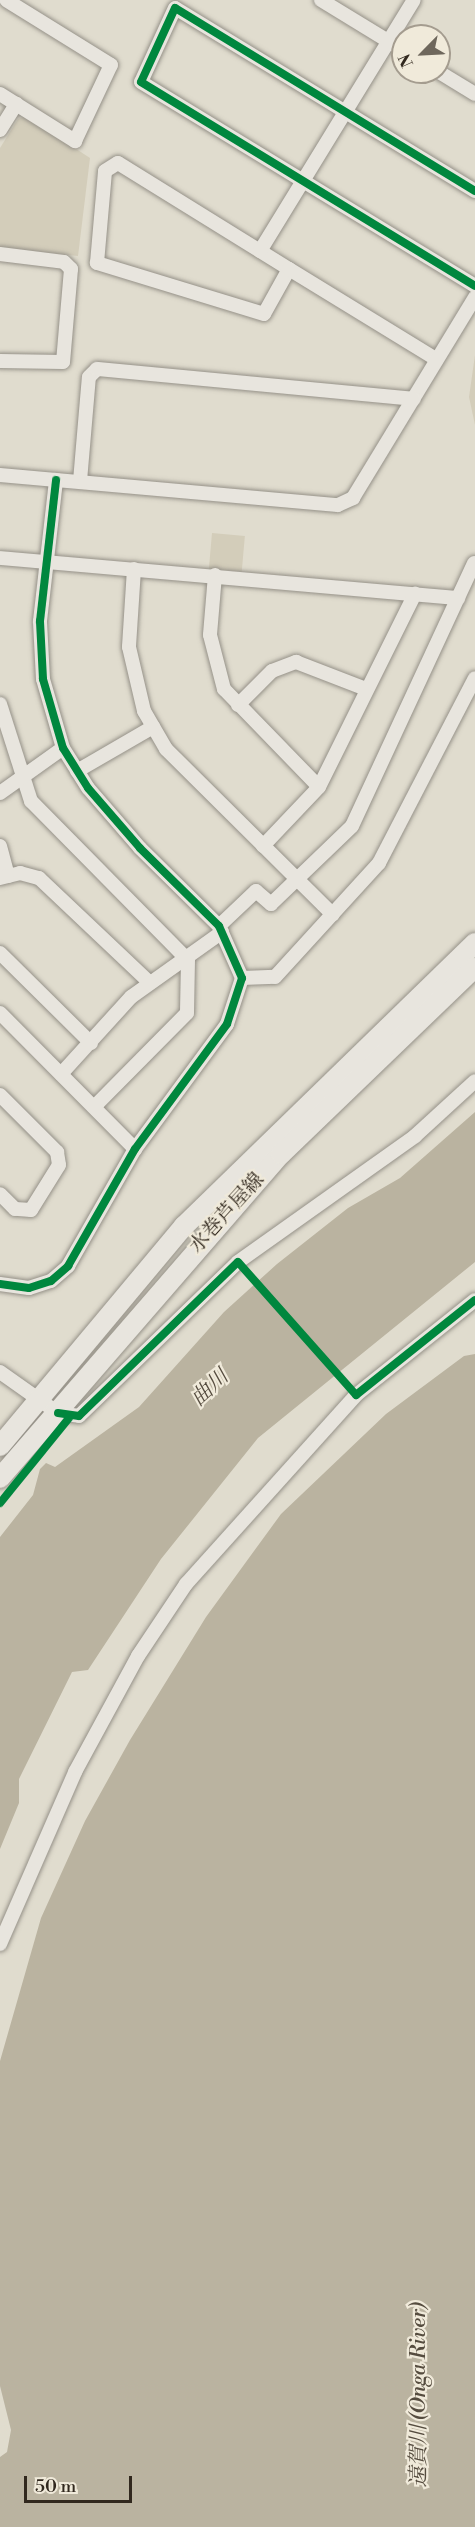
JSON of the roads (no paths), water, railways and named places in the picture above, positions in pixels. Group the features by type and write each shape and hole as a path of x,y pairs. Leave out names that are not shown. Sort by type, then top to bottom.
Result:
{"main road":[{"name":"水巻芦屋線","path":"0,1478 184,1226 475,943"},
{"name":"水巻芦屋線","path":"0,1446 50,1407 131,1333 193,1249 281,1154 475,967"}],"street":[{"path":"0,94 75,141 111,65 6,0"},
{"path":"321,0 389,41"},
{"path":"260,251 414,0"},
{"path":"475,191 175,8 141,82 475,286"},
{"path":"451,79 475,94"},
{"path":"0,130 16,104"},
{"path":"290,269 264,314 97,263 105,171 118,163 260,251 290,269 436,359"},
{"path":"0,254 64,262 71,269 63,362 0,361"},
{"path":"0,475 338,505 353,498 475,297"},
{"path":"80,481 89,377 97,369 414,399"},
{"path":"0,1284 29,1288 51,1281 68,1266 135,1149 227,1024 242,978 221,929 140,848 77,771 63,748 43,679 40,621 56,480"},
{"path":"0,558 215,574 458,598"},
{"path":"61,1074 149,982 188,960 256,891 271,904 352,826 474,563"},
{"path":"134,569 131,666 153,727 166,749 333,915"},
{"path":"215,574 213,662 238,705 319,787"},
{"path":"263,846 319,787 415,594"},
{"path":"238,705 272,671 296,662 366,689"},
{"path":"242,978 274,977 379,863 475,678"},
{"path":"0,704 31,801 188,960 187,1013 94,1107"},
{"path":"77,771 153,727"},
{"path":"0,793 63,748"},
{"path":"0,846 4,877 39,878 149,982"},
{"path":"0,953 91,1043"},
{"path":"0,1013 135,1149"},
{"path":"0,1372 50,1407 79,1416 238,1262 415,1136 475,1081"},
{"path":"0,1095 57,1152 58,1165 31,1210 15,1209 0,1194"},
{"path":"0,1944 75,1772 138,1656 186,1584 356,1395 473,1302"}],"water":[{"name":"曲川","path":"475,1112 475,1262 258,1438 161,1559 88,1670 72,1672 19,1779 19,1803 0,1849 0,1537 33,1495 40,1469 46,1463 55,1467 139,1407 224,1312 277,1264 348,1208 400,1178"},
{"name":"遠賀川 (Onga River)","path":"475,1354 475,2527 0,2527 0,2457 7,2452 11,2430 0,2386 0,2061 41,1918 85,1821 130,1740 206,1617 281,1514 386,1414 464,1356"}]}
